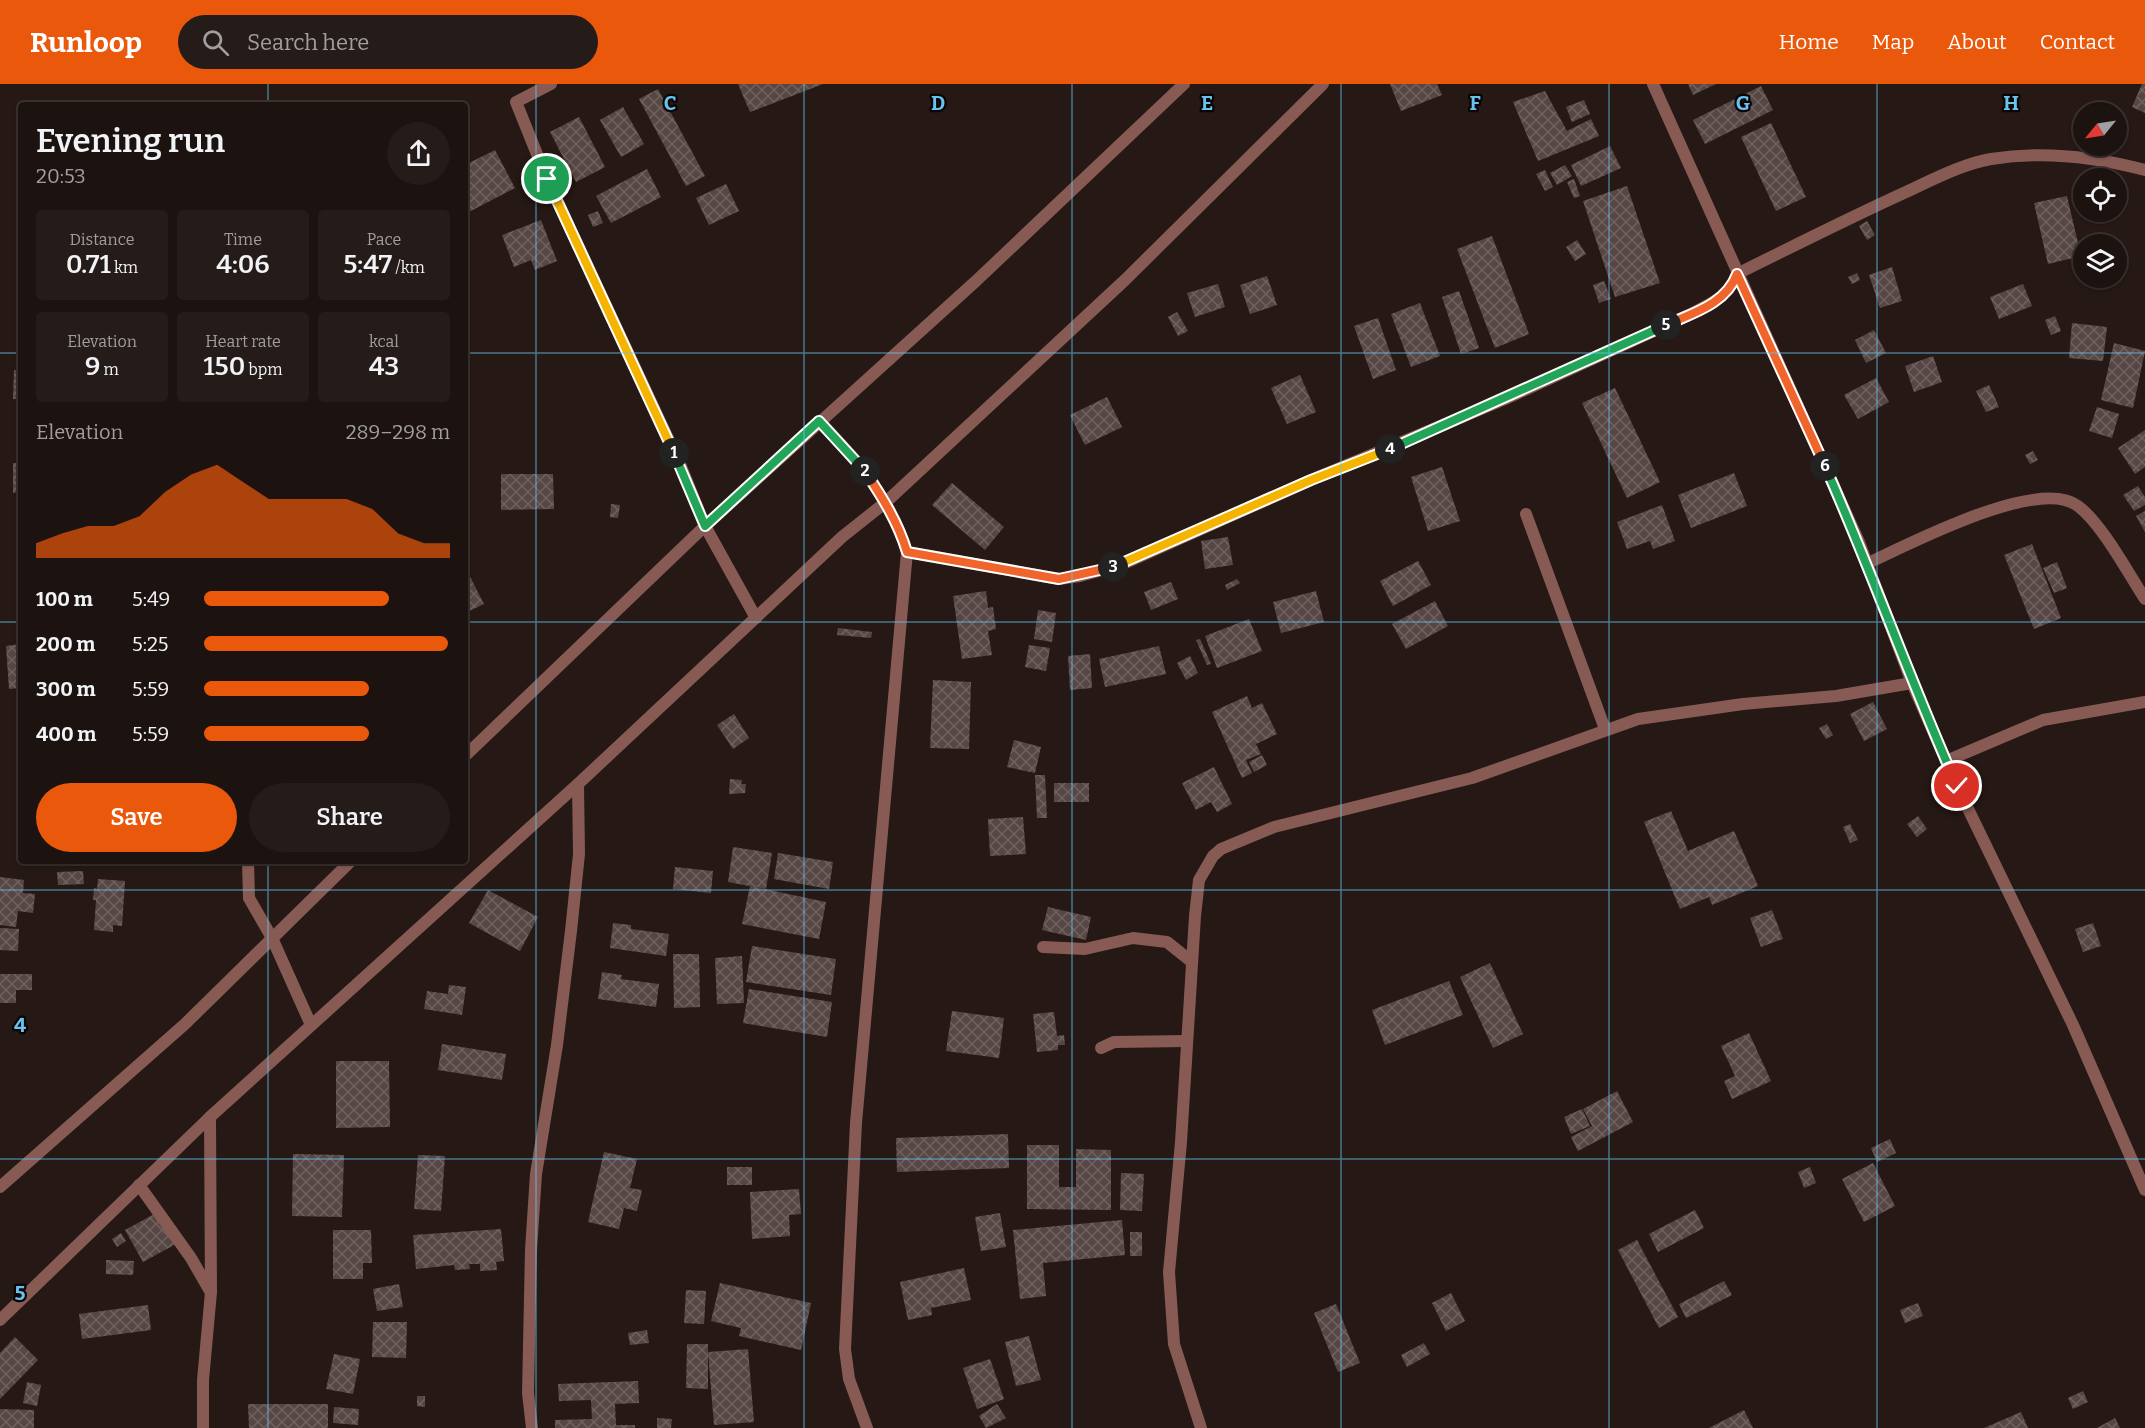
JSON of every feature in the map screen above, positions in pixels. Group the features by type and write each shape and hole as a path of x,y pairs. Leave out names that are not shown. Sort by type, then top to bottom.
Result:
{"street":[{"path":"550,84 516,102 547,179 680,464 705,526 756,618"},
{"path":"468,753 705,526 976,281 1184,84"},
{"path":"0,1320 210,1117 578,784 842,537 886,502 1125,280 1323,84"},
{"path":"1653,84 1868,563 1912,683 1946,761 2073,1025 2145,1190"},
{"path":"907,552 1059,579 1080,576 1123,564 1311,480 1505,399 1693,313 1720,299 1732,288 1737,274 1829,227 1935,179 1989,160 2037,154 2122,164 2145,170"},
{"path":"819,421 860,464 886,502 901,532 907,552 857,1112 846,1338 849,1379 867,1428"},
{"path":"1868,563 1974,514 2040,498 2062,498 2079,506 2108,542 2145,598"},
{"path":"1526,514 1605,729"},
{"path":"1201,1428 1174,1344 1169,1272 1199,880 1206,865 1221,849 1274,827 1472,778 1638,719 1743,704 1836,696 1912,683"},
{"path":"1946,761 2043,720 2145,702"},
{"path":"532,1428 528,1381 536,1174 557,1045 571,931 579,854 578,784"},
{"path":"248,864 249,897 272,938 311,1025"},
{"path":"0,1187 185,1024 348,864"},
{"path":"1043,947 1084,948 1133,938 1167,942 1192,962"},
{"path":"1101,1048 1114,1042 1187,1041"},
{"path":"203,1428 203,1380 211,1292 210,1117"},
{"path":"139,1185 192,1258 211,1292"}],"building":[{"path":"738,84 823,84 750,112"},
{"path":"1390,84 1437,84 1442,95 1401,111"},
{"path":"1688,84 1716,84 1693,95"},
{"path":"2142,84 2145,84 2145,113 2132,107"},
{"path":"1761,86 1773,110 1705,144 1693,120"},
{"path":"658,89 705,176 686,186 639,99"},
{"path":"1545,91 1567,131 1591,119 1599,136 1538,161 1513,102"},
{"path":"1584,100 1590,114 1572,122 1566,107"},
{"path":"623,107 644,144 621,157 600,120"},
{"path":"579,117 605,167 576,182 550,132"},
{"path":"1771,123 1806,197 1776,211 1741,137"},
{"path":"1610,146 1621,168 1581,186 1571,165"},
{"path":"495,150 515,188 468,212 468,164"},
{"path":"1565,165 1572,176 1557,185 1550,173"},
{"path":"647,169 661,197 611,223 596,196"},
{"path":"1545,170 1553,187 1545,191 1536,174"},
{"path":"1574,179 1580,196 1574,198 1567,182"},
{"path":"726,184 739,211 709,225 696,198"},
{"path":"1627,186 1660,283 1615,297 1583,201"},
{"path":"2067,196 2076,234 2073,234 2073,258 2048,264 2034,203"},
{"path":"598,211 603,223 593,227 588,215"},
{"path":"541,220 557,261 535,270 531,260 514,267 502,235"},
{"path":"1867,221 1875,235 1867,240 1859,226"},
{"path":"1492,236 1529,334 1495,348 1457,249"},
{"path":"1577,240 1586,254 1575,261 1566,247"},
{"path":"1892,267 1902,301 1880,308 1869,275"},
{"path":"1857,273 1860,280 1852,284 1848,277"},
{"path":"1267,276 1277,305 1250,314 1240,285"},
{"path":"1604,281 1611,299 1599,303 1593,285"},
{"path":"1218,284 1225,307 1195,317 1187,293"},
{"path":"2023,284 2032,306 1999,319 1990,297"},
{"path":"1459,291 1479,348 1461,354 1442,297"},
{"path":"1420,303 1440,356 1411,367 1391,314"},
{"path":"1177,312 1188,331 1178,336 1168,317"},
{"path":"2055,316 2061,331 2051,335 2045,320"},
{"path":"1378,318 1396,370 1373,379 1354,326"},
{"path":"2072,323 2107,327 2103,361 2069,358"},
{"path":"1874,330 1886,353 1866,363 1855,340"},
{"path":"2114,343 2145,351 2133,408 2101,400"},
{"path":"1933,356 1942,382 1914,392 1905,366"},
{"path":"14,370 18,370 18,399 13,399"},
{"path":"1300,375 1316,412 1287,424 1271,388"},
{"path":"1876,378 1889,402 1858,419 1844,395"},
{"path":"1989,385 1999,407 1986,412 1976,391"},
{"path":"1615,388 1660,482 1627,498 1582,403"},
{"path":"1107,397 1122,427 1085,445 1070,415"},
{"path":"2097,407 2119,414 2112,438 2089,431"},
{"path":"2145,430 2145,467 2135,474 2118,448"},
{"path":"2033,451 2038,460 2030,464 2025,455"},
{"path":"13,463 18,463 18,492 13,493"},
{"path":"1442,467 1460,521 1428,531 1411,477"},
{"path":"1734,473 1747,506 1691,528 1678,495"},
{"path":"501,474 553,474 554,509 501,510"},
{"path":"952,483 1004,527 985,550 932,505"},
{"path":"2138,486 2145,497 2145,505 2134,511 2123,495"},
{"path":"611,504 620,505 618,518 610,517"},
{"path":"1662,505 1675,541 1653,549 1650,541 1627,549 1617,522"},
{"path":"2145,511 2145,532 2136,516"},
{"path":"1228,537 1233,565 1205,569 1201,541"},
{"path":"2032,544 2061,618 2034,629 2004,555"},
{"path":"1418,561 1431,585 1393,606 1380,581"},
{"path":"2057,562 2067,588 2054,593 2043,568"},
{"path":"468,573 484,604 468,612"},
{"path":"1237,579 1240,583 1227,590 1225,585"},
{"path":"1171,582 1178,599 1151,610 1144,592"},
{"path":"986,591 988,608 993,607 996,629 988,631 992,655 962,659 953,596"},
{"path":"1316,591 1324,622 1281,633 1273,602"},
{"path":"1435,601 1448,626 1406,649 1392,624"},
{"path":"1038,610 1056,613 1052,642 1034,639"},
{"path":"1249,619 1262,651 1217,668 1205,636"},
{"path":"838,628 872,632 871,638 837,635"},
{"path":"1200,639 1211,664 1207,665 1196,640"},
{"path":"18,644 18,688 9,689 6,646"},
{"path":"1029,645 1050,648 1046,671 1025,667"},
{"path":"1159,646 1166,674 1105,687 1099,659"},
{"path":"1090,654 1092,688 1070,690 1068,656"},
{"path":"1190,656 1198,673 1186,680 1177,663"},
{"path":"933,680 971,682 969,749 930,748"},
{"path":"1247,696 1252,708 1262,703 1277,734 1256,744 1261,754 1246,760 1252,773 1242,778 1212,712"},
{"path":"1873,702 1887,729 1864,741 1850,714"},
{"path":"734,714 749,738 733,749 717,725"},
{"path":"1827,724 1833,735 1826,739 1819,728"},
{"path":"1014,740 1041,747 1035,773 1007,767"},
{"path":"1262,755 1267,765 1254,772 1249,762"},
{"path":"1214,767 1232,804 1217,812 1211,802 1196,810 1182,783"},
{"path":"1035,775 1045,775 1047,818 1037,818"},
{"path":"730,779 742,780 741,784 746,784 745,793 729,794"},
{"path":"1054,783 1089,783 1089,802 1054,802"},
{"path":"1671,811 1688,851 1734,831 1758,886 1712,905 1709,897 1680,909 1644,822"},
{"path":"1918,816 1927,829 1917,837 1907,824"},
{"path":"1023,817 1026,854 990,856 988,819"},
{"path":"1850,824 1858,840 1850,843 1843,827"},
{"path":"733,847 772,853 766,889 728,882"},
{"path":"778,853 833,862 829,889 774,879"},
{"path":"675,867 713,871 711,893 673,889"},
{"path":"83,871 84,884 58,885 57,872"},
{"path":"0,877 24,880 23,893 35,894 33,913 18,911 16,927 0,925"},
{"path":"98,879 125,881 122,926 113,925 113,932 94,930 96,900 93,900 94,888 97,889"},
{"path":"750,886 826,902 819,939 742,924"},
{"path":"488,890 538,917 520,951 469,923"},
{"path":"1048,907 1091,917 1086,940 1042,930"},
{"path":"1772,910 1783,939 1761,947 1750,918"},
{"path":"613,923 631,925 631,929 669,934 666,956 610,948"},
{"path":"2093,923 2101,946 2083,952 2075,929"},
{"path":"0,928 19,929 18,951 0,950"},
{"path":"752,946 836,959 831,995 746,982"},
{"path":"673,954 699,954 700,1007 674,1008"},
{"path":"742,956 744,1003 717,1004 715,958"},
{"path":"1490,963 1523,1034 1493,1048 1460,977"},
{"path":"602,972 622,975 621,979 659,984 656,1007 598,999"},
{"path":"0,974 32,974 32,990 16,990 16,1003 0,1003"},
{"path":"1449,981 1463,1015 1385,1045 1372,1010"},
{"path":"449,985 466,987 462,1015 424,1009 427,991 448,994"},
{"path":"749,989 832,1002 827,1037 743,1023"},
{"path":"952,1011 1004,1018 999,1058 946,1051"},
{"path":"1054,1012 1057,1036 1064,1035 1065,1045 1058,1045 1058,1050 1037,1052 1033,1014"},
{"path":"1749,1033 1771,1081 1732,1099 1724,1081 1735,1076 1721,1046"},
{"path":"442,1044 506,1054 502,1080 438,1070"},
{"path":"336,1061 389,1061 390,1127 336,1128"},
{"path":"1617,1091 1633,1122 1578,1151 1571,1137 1592,1126 1583,1109"},
{"path":"1582,1109 1590,1126 1571,1134 1564,1117"},
{"path":"1008,1134 1009,1168 897,1172 896,1138"},
{"path":"1890,1139 1896,1153 1877,1162 1871,1148"},
{"path":"1027,1145 1059,1145 1059,1187 1076,1187 1076,1149 1111,1150 1111,1210 1027,1209"},
{"path":"604,1152 637,1159 630,1188 642,1190 637,1211 624,1208 619,1229 588,1222"},
{"path":"293,1154 344,1155 342,1217 292,1216"},
{"path":"418,1155 445,1156 441,1211 414,1209"},
{"path":"1873,1163 1895,1206 1864,1222 1842,1179"},
{"path":"727,1167 752,1167 752,1185 727,1185"},
{"path":"1810,1167 1816,1183 1804,1188 1798,1172"},
{"path":"1121,1173 1144,1174 1142,1211 1120,1210"},
{"path":"799,1189 801,1214 789,1215 790,1236 752,1239 750,1192"},
{"path":"1695,1210 1704,1228 1658,1252 1649,1234"},
{"path":"158,1212 176,1244 143,1262 125,1230"},
{"path":"1000,1213 1006,1247 981,1251 975,1217"},
{"path":"1122,1220 1125,1255 1043,1263 1046,1296 1020,1299 1013,1230"},
{"path":"501,1229 504,1261 496,1262 497,1270 480,1271 480,1264 469,1264 470,1269 455,1270 454,1265 416,1269 413,1235"},
{"path":"333,1230 371,1230 372,1263 363,1263 363,1279 333,1279"},
{"path":"1130,1232 1142,1232 1142,1256 1130,1256"},
{"path":"121,1233 126,1241 117,1247 112,1239"},
{"path":"1637,1240 1678,1317 1659,1328 1618,1250"},
{"path":"106,1260 134,1261 133,1275 106,1274"},
{"path":"964,1268 971,1300 931,1308 932,1315 908,1320 900,1282"},
{"path":"1724,1281 1732,1295 1686,1318 1679,1304"},
{"path":"720,1283 811,1303 801,1350 739,1336 741,1328 711,1321"},
{"path":"399,1284 403,1307 377,1311 373,1289"},
{"path":"686,1290 706,1291 704,1324 684,1323"},
{"path":"1451,1293 1465,1321 1446,1331 1432,1303"},
{"path":"1918,1303 1923,1316 1905,1323 1900,1310"},
{"path":"1336,1304 1360,1363 1338,1372 1314,1313"},
{"path":"148,1305 151,1330 82,1339 79,1314"},
{"path":"373,1322 407,1322 406,1358 372,1357"},
{"path":"647,1330 649,1343 630,1345 628,1333"},
{"path":"1029,1336 1041,1380 1016,1386 1005,1342"},
{"path":"15,1337 38,1360 0,1399 0,1353"},
{"path":"1424,1343 1430,1354 1407,1367 1401,1355"},
{"path":"687,1344 708,1344 708,1389 686,1388"},
{"path":"748,1349 754,1422 714,1425 708,1352"},
{"path":"334,1354 360,1359 353,1394 326,1389"},
{"path":"990,1359 1004,1399 977,1409 963,1368"},
{"path":"638,1381 639,1403 615,1404 616,1425 635,1425 635,1428 555,1428 555,1420 592,1419 591,1400 559,1401 558,1384"},
{"path":"27,1382 41,1385 37,1406 23,1403"},
{"path":"2083,1391 2088,1402 2073,1409 2068,1398"},
{"path":"417,1396 425,1396 425,1407 417,1406"},
{"path":"248,1404 328,1404 328,1428 249,1428"},
{"path":"997,1404 1006,1418 986,1428 979,1416"},
{"path":"334,1407 359,1409 358,1425 333,1423"},
{"path":"0,1409 34,1410 34,1428 0,1428"},
{"path":"1744,1410 1753,1428 1709,1428"},
{"path":"2021,1412 2028,1428 1984,1428"},
{"path":"657,1418 672,1419 671,1428 657,1428"},
{"path":"2115,1418 2120,1428 2097,1428"}],"route":[{"path":"547,179 680,464 705,526 819,421 860,464 886,502 901,532 907,552 1059,579 1080,576 1123,564 1311,480 1505,399 1720,299 1732,288 1737,274 1868,563 1912,683 1957,786"}]}
